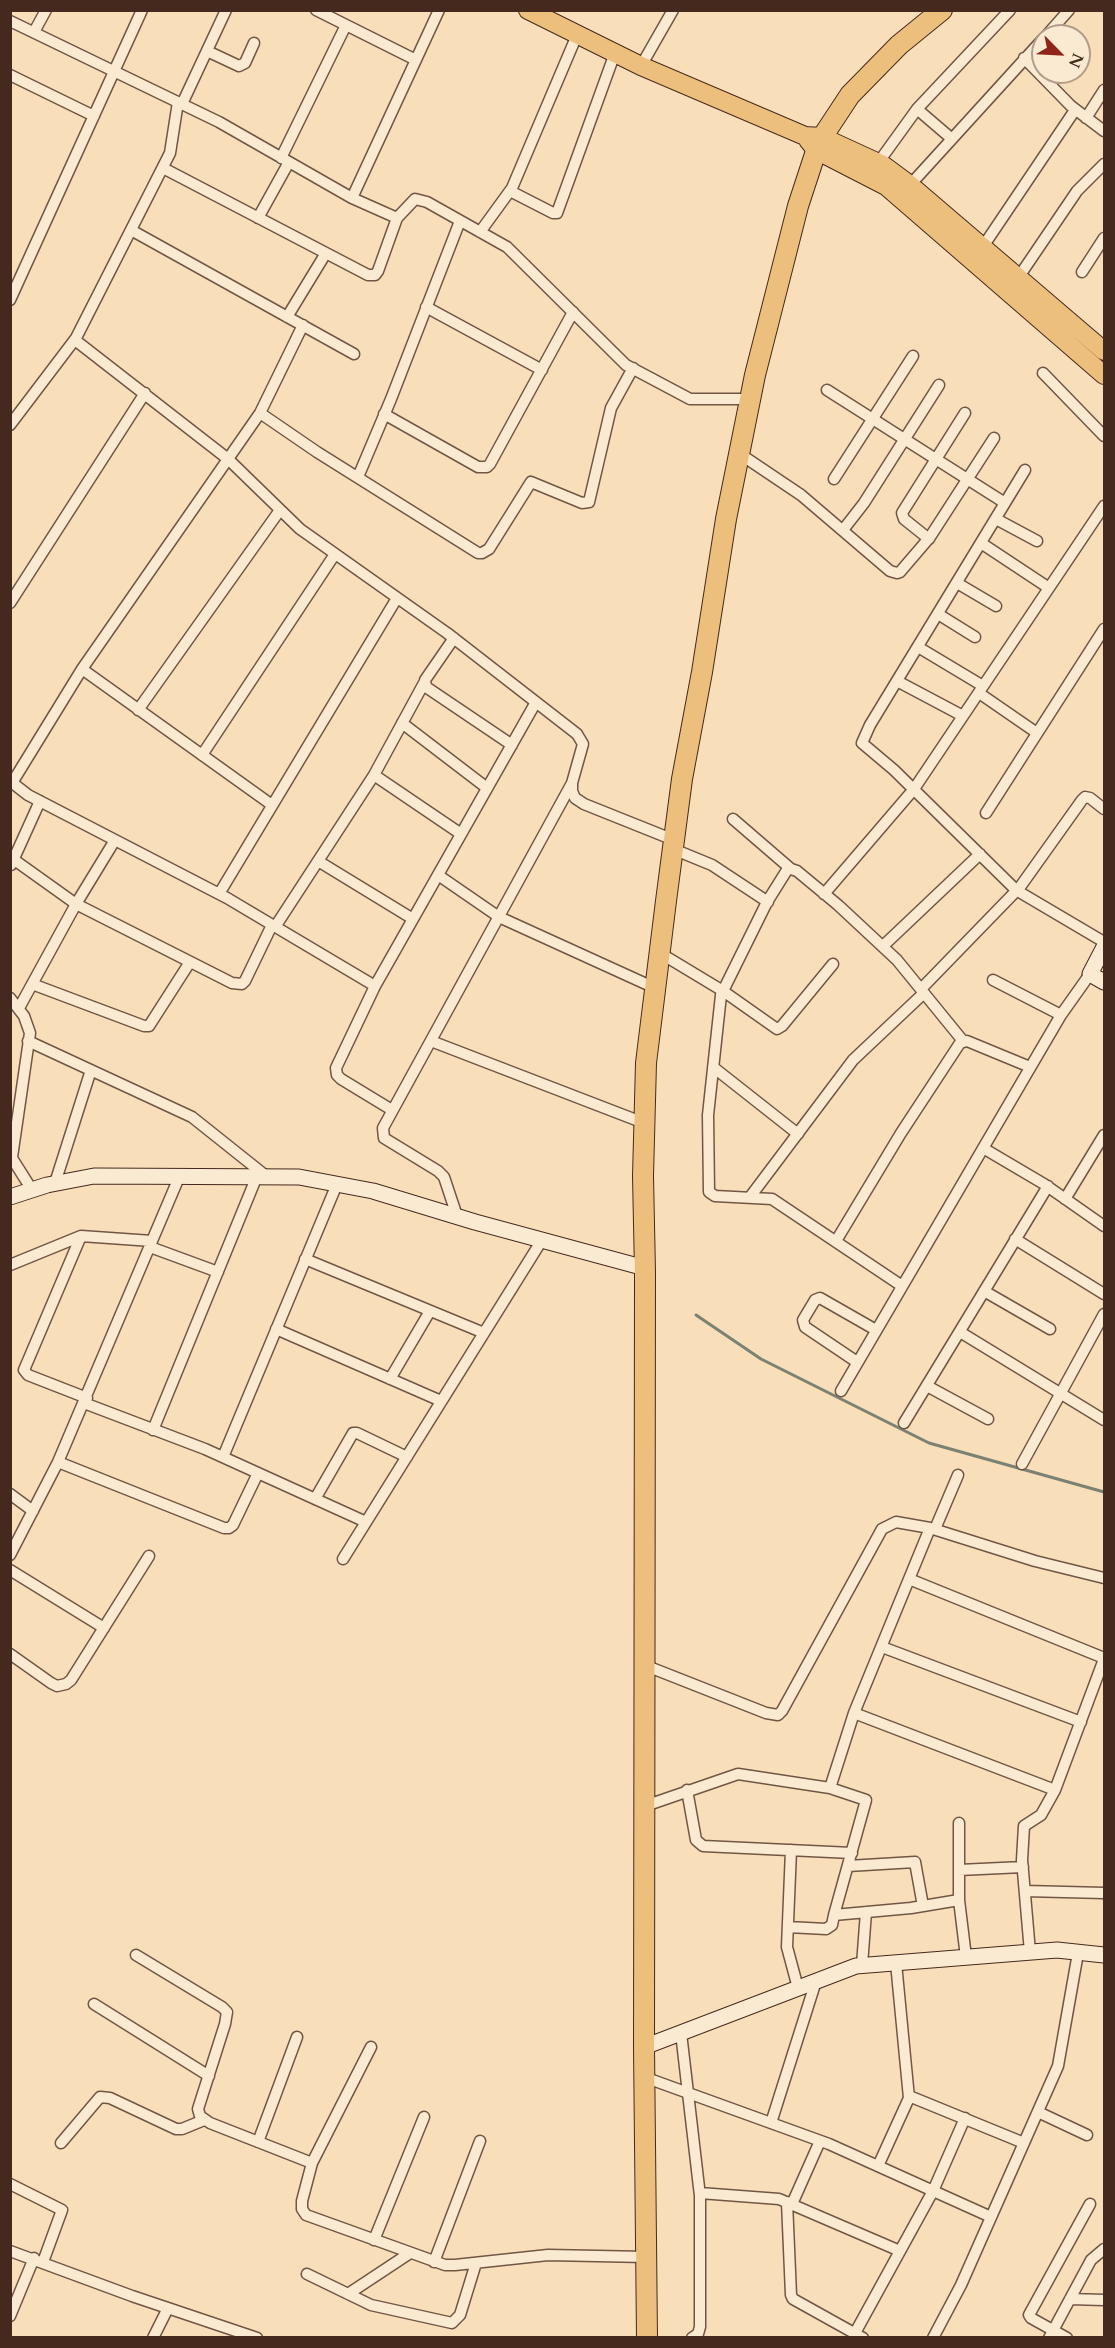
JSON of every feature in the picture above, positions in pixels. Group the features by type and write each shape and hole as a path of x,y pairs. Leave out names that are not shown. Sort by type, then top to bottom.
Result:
{"highway":[{"path":"647,2337 644,2077 644,1123 646,1063 655,988 682,779 707,644 726,519 751,399 814,141 850,95 874,70 899,45 942,10"}],"main road":[{"path":"528,10 641,66 814,141 878,163 910,185 945,226"},
{"path":"814,141 881,182 945,226 1013,284 1104,351"},
{"path":"1013,284 1104,375"}],"street":[{"path":"34,32 45,10"},
{"path":"10,300 142,10"},
{"path":"10,425 75,340 163,168 171,150 180,103 226,10"},
{"path":"316,10 416,60"},
{"path":"352,198 439,10"},
{"path":"641,66 673,10"},
{"path":"878,163 917,109 1010,10"},
{"path":"1057,24 1070,10"},
{"path":"10,21 180,103 352,198 396,218"},
{"path":"258,218 346,25"},
{"path":"480,232 510,191 577,34"},
{"path":"207,51 239,66 245,63 254,43"},
{"path":"910,185 1031,51"},
{"path":"510,191 557,213 615,53"},
{"path":"1024,58 1075,110 1104,131"},
{"path":"10,75 94,116"},
{"path":"1086,117 1104,90"},
{"path":"917,109 952,139"},
{"path":"978,254 1075,110"},
{"path":"1013,284 1077,190 1104,164"},
{"path":"163,168 368,275 375,275 396,218 415,199 427,202 507,247 626,364 690,399 751,399"},
{"path":"358,477 460,221"},
{"path":"131,230 354,354"},
{"path":"1082,272 1104,238"},
{"path":"287,317 326,253"},
{"path":"426,307 542,370"},
{"path":"384,414 478,467 487,467 573,312"},
{"path":"303,326 260,413 82,669 11,782 40,801 219,894 375,986"},
{"path":"75,340 228,459 300,529 454,638 582,739 583,744 572,783 383,1128 384,1138 444,1177 457,1216"},
{"path":"834,479 913,356"},
{"path":"260,413 321,455 478,553 486,552 531,482 582,504 589,502 611,408 633,368"},
{"path":"1043,373 1104,436"},
{"path":"843,531 862,507 939,385"},
{"path":"827,390 1005,503"},
{"path":"10,603 145,393"},
{"path":"929,538 904,519 902,513 965,413"},
{"path":"740,454 796,492 890,571 897,573 929,538 994,438"},
{"path":"841,1391 1030,1067 1061,1015 1092,971 1103,948 1018,888 980,854 916,785 863,745 863,739 870,725 1025,470"},
{"path":"824,894 916,785 1049,588 1100,522 1104,506"},
{"path":"138,710 280,510"},
{"path":"996,519 1037,541"},
{"path":"981,543 1049,588"},
{"path":"202,755 335,554"},
{"path":"957,583 996,606"},
{"path":"219,894 397,598"},
{"path":"938,614 975,637"},
{"path":"986,813 1103,637"},
{"path":"40,801 12,862 76,904 232,983 242,984 273,926 374,775 424,683 454,638"},
{"path":"918,647 981,689 1037,734"},
{"path":"82,669 272,805"},
{"path":"897,681 963,716"},
{"path":"424,683 426,687 512,745"},
{"path":"392,1110 341,1079 336,1072 375,986 536,702"},
{"path":"402,723 487,788"},
{"path":"374,775 461,834"},
{"path":"572,783 575,798 584,804 674,844 712,865 768,902"},
{"path":"750,1197 853,1060 922,991 1018,888 1082,800 1085,797 1090,798 1104,809"},
{"path":"733,819 883,946 902,965 963,1041 1030,1067"},
{"path":"19,1008 76,904 115,840"},
{"path":"883,946 980,854"},
{"path":"318,861 413,919"},
{"path":"791,869 786,870 768,902 723,991 708,1115 707,1188 711,1194 716,1196 772,1199 902,1286"},
{"path":"438,875 499,917 655,988"},
{"path":"660,953 723,991 774,1027 780,1028 833,964"},
{"path":"32,984 149,1026 190,962"},
{"path":"1092,971 1104,982"},
{"path":"993,980 1061,1015"},
{"path":"10,998 19,1008 28,1025 28,1041 11,1156 32,1190"},
{"path":"28,1041 192,1117 261,1176"},
{"path":"431,1041 644,1123"},
{"path":"836,1241 901,1133 963,1041"},
{"path":"713,1067 798,1134"},
{"path":"55,1184 91,1070"},
{"path":"1065,1199 1104,1135"},
{"path":"983,1148 1048,1186 1104,1226"},
{"path":"10,1555 58,1462 180,1175"},
{"path":"10,1197 94,1176 299,1177 373,1191 645,1268"},
{"path":"153,1430 218,1272 261,1176"},
{"path":"223,1457 337,1184"},
{"path":"904,1423 1048,1186"},
{"path":"10,1265 81,1236 151,1244 218,1272"},
{"path":"81,1236 24,1370 28,1375 153,1430 223,1457 366,1522"},
{"path":"1016,1239 1104,1294"},
{"path":"343,1559 542,1240"},
{"path":"305,1258 484,1333"},
{"path":"984,1291 1050,1329"},
{"path":"857,1362 805,1327 803,1320 815,1300 820,1298 876,1330"},
{"path":"390,1379 430,1311"},
{"path":"1022,1464 1061,1393 1099,1335 1104,1314"},
{"path":"276,1329 441,1401"},
{"path":"960,1332 1104,1420"},
{"path":"927,1386 988,1419"},
{"path":"315,1499 353,1433 407,1457"},
{"path":"58,1462 224,1528 233,1525 258,1473"},
{"path":"831,1783 854,1713 909,1579 958,1475"},
{"path":"10,1494 33,1511"},
{"path":"644,1665 766,1713 778,1715 882,1529 896,1521 932,1528 1035,1561 1104,1578"},
{"path":"10,1654 51,1683 62,1686 71,1680 149,1556"},
{"path":"10,1570 104,1628"},
{"path":"909,1579 1104,1658 1055,1790 1041,1815 1023,1826 1023,1867 1030,1952"},
{"path":"882,1647 1081,1722"},
{"path":"854,1713 1055,1790"},
{"path":"645,1806 738,1774 831,1783 866,1800 832,1925 826,1929 788,1927"},
{"path":"687,1790 696,1840 699,1844 852,1853"},
{"path":"959,1823 959,1900 966,1957"},
{"path":"791,1850 787,1952 798,1988"},
{"path":"848,1866 915,1862 923,1906"},
{"path":"959,1870 1023,1867"},
{"path":"1025,1891 1104,1893"},
{"path":"834,1915 959,1900"},
{"path":"862,1965 866,1912"},
{"path":"644,2047 862,1965 1057,1950 1104,1955"},
{"path":"933,2337 958,2291 1060,2062 1078,1953"},
{"path":"136,1955 227,2012 198,2109 204,2120 312,2163"},
{"path":"878,2166 909,2096 896,1963"},
{"path":"771,2123 816,1981"},
{"path":"94,2004 209,2076"},
{"path":"681,2033 700,2193 700,2328 698,2334 692,2337"},
{"path":"258,2142 297,2037"},
{"path":"371,2047 312,2163 302,2201 302,2209 306,2214 434,2262 454,2265 548,2255 646,2257"},
{"path":"644,2077 820,2141 992,2217"},
{"path":"909,2096 1024,2143"},
{"path":"61,2143 100,2097 110,2098 176,2129 182,2129 204,2120"},
{"path":"1038,2112 1087,2135"},
{"path":"374,2240 424,2117"},
{"path":"820,2141 789,2203 791,2295 793,2299 859,2335 900,2251 933,2191 965,2118"},
{"path":"434,2262 480,2141"},
{"path":"10,2184 62,2210 10,2316"},
{"path":"700,2193 771,2197 900,2251"},
{"path":"1067,2337 1050,2334 1029,2315 1090,2204"},
{"path":"1050,2334 1091,2260 1104,2249"},
{"path":"10,2251 168,2308 227,2333 257,2337"},
{"path":"348,2294 410,2253"},
{"path":"307,2274 372,2305 452,2322 460,2315 476,2263"},
{"path":"1070,2299 1104,2300"},
{"path":"153,2337 168,2308"}],"waterway":[{"path":"696,1315 761,1359 929,1443 1104,1492"}]}
